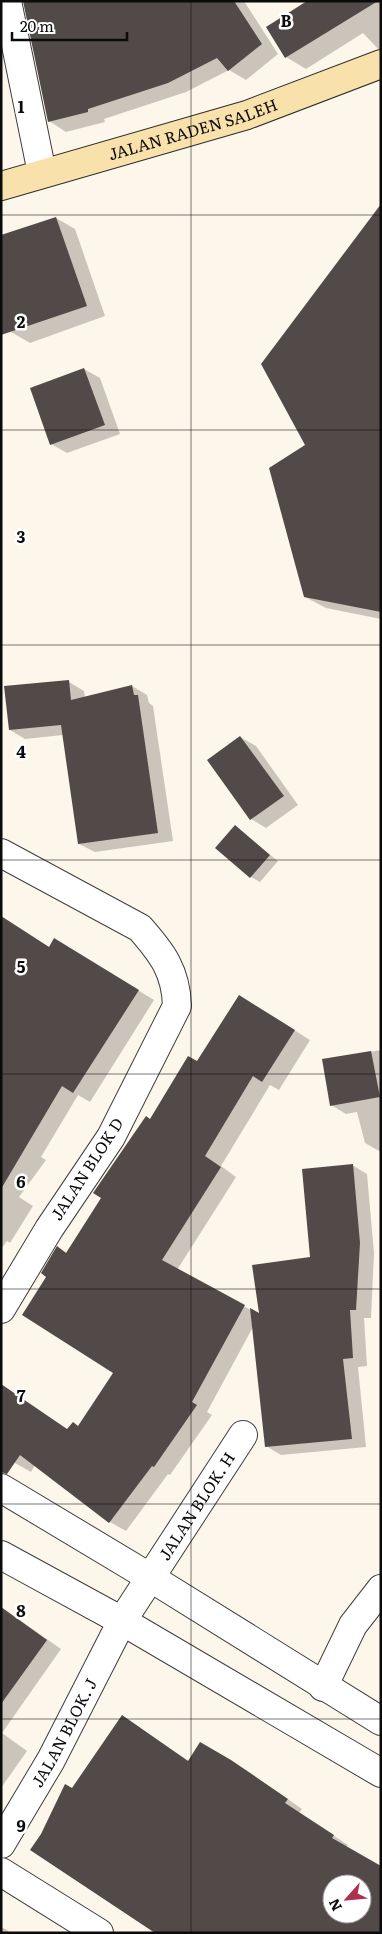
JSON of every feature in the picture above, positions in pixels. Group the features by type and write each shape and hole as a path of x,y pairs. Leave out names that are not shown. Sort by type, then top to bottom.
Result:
{"street":[{"path":"7,1 42,173"},
{"name":"JALAN RADEN SALEH","path":"1,186 247,115 381,64"},
{"name":"JALAN BLOK D","path":"1,854 140,928 155,945 171,969 177,990 177,1006 112,1137 49,1229 1,1309"},
{"name":"JALAN BLOK. H","path":"122,1621 243,1435"},
{"path":"1,1488 151,1578 323,1687 381,1721"},
{"path":"1,1555 122,1621 381,1772"},
{"path":"323,1687 353,1625 381,1589"},
{"name":"JALAN BLOK. J","path":"1,1844 51,1760 122,1621"},
{"path":"1,1872 99,1933"}],"building":[{"path":"23,1 234,1 262,44 228,71 217,58 168,83 88,109 88,112 48,122"},
{"path":"307,1 378,1 285,58 266,27"},
{"path":"381,204 381,612 304,597 269,468 305,445 261,364"},
{"path":"56,217 87,306 1,335 1,235"},
{"path":"84,368 105,425 50,445 30,388"},
{"path":"69,680 71,700 132,685 134,695 138,695 158,833 78,844 61,725 9,730 4,686"},
{"path":"240,736 284,796 250,820 207,760"},
{"path":"235,825 270,855 250,878 215,848"},
{"path":"1,916 49,947 54,938 139,990 73,1093 62,1086 1,1189"},
{"path":"239,995 295,1030 262,1082 253,1076 205,1156 221,1167 162,1260 245,1305 192,1402 197,1405 154,1467 152,1466 109,1523 20,1455 7,1474 1,1472 1,1384 67,1429 73,1422 78,1426 113,1373 22,1315 46,1277 41,1273 57,1246 66,1253 101,1198 93,1193 146,1116 150,1119 188,1056 197,1061"},
{"path":"371,1051 380,1097 330,1106 322,1059"},
{"path":"353,1164 360,1243 356,1310 350,1310 353,1358 343,1359 352,1439 265,1447 250,1308 259,1313 252,1265 310,1257 302,1169"},
{"path":"1,1607 47,1640 1,1704"},
{"path":"122,1715 188,1761 200,1742 231,1760 288,1799 285,1803 334,1835 332,1838 381,1866 381,1933 155,1933 30,1850 41,1834 65,1784 72,1788"}]}
